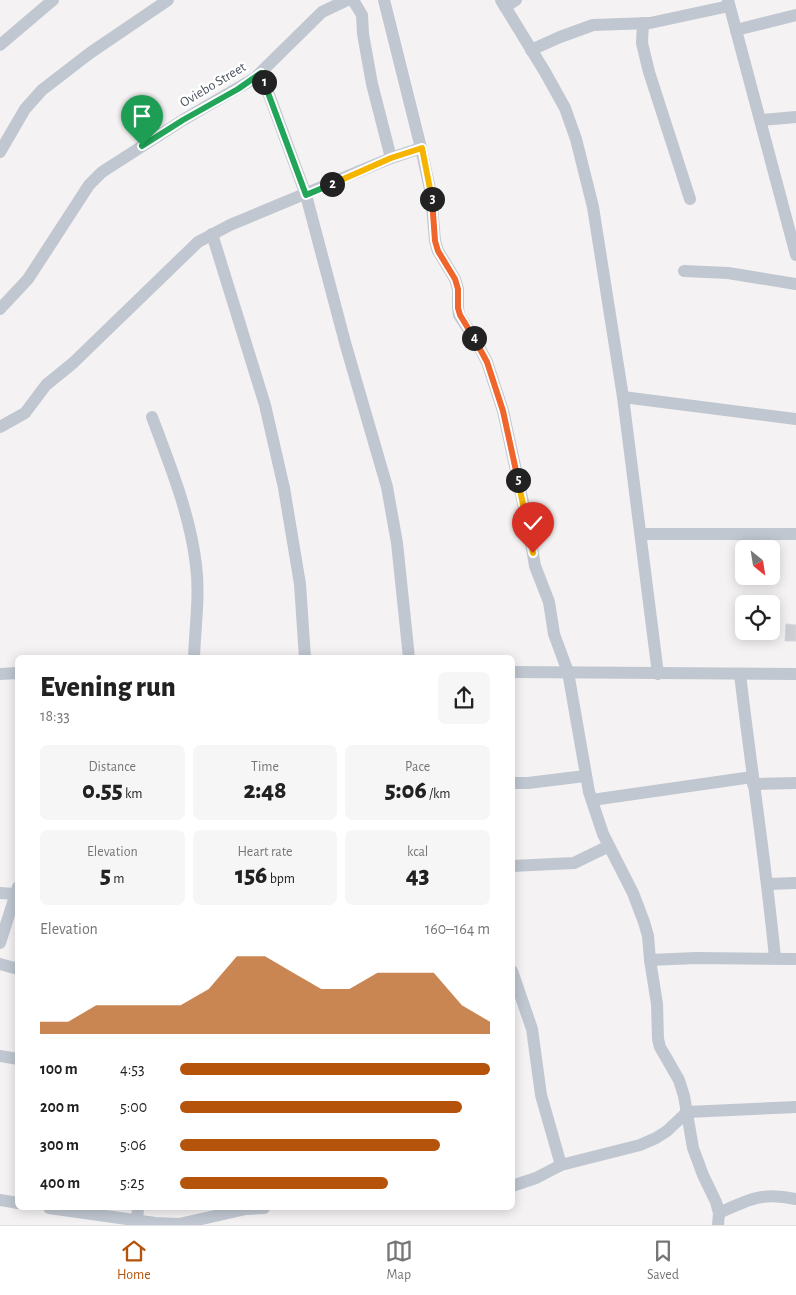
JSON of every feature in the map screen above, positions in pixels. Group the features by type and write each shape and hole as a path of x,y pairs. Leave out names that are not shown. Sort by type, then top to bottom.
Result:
{"street":[{"path":"0,45 53,0"},
{"path":"0,152 25,109 42,90 90,53 168,0"},
{"name":"Oviebo Street","path":"0,309 28,279 89,184 102,172 261,73 322,12 347,0"},
{"path":"353,0 362,15 363,34 372,84 391,158"},
{"path":"384,0 422,148 432,202 435,241 438,251 455,279 458,289 460,315 487,362 503,411 535,566 550,602 554,634 568,672 585,776 603,834 633,893 644,922 648,936 657,1004 658,1039 660,1047 679,1080 687,1112 692,1148 702,1175 712,1192 719,1219 748,1200 759,1197 781,1196 796,1199"},
{"path":"507,2 531,50 565,108 576,138 597,225 623,397 658,674"},
{"path":"531,50 560,36 593,25 650,23 729,3 796,255"},
{"path":"736,30 796,15"},
{"path":"643,23 642,43 649,72 690,199"},
{"path":"261,73 306,195 346,346 387,487 397,543 410,655"},
{"path":"760,120 796,117"},
{"path":"0,427 25,413 46,385 73,363 198,242 212,234 391,158 422,148"},
{"path":"212,234 265,405 284,488 300,584 305,655"},
{"path":"684,271 728,273 796,284"},
{"path":"623,397 796,419"},
{"path":"152,417 175,476 193,543 197,567 194,655"},
{"path":"641,534 796,534"},
{"path":"515,672 796,674"},
{"path":"0,674 15,673"},
{"path":"740,674 768,884 775,958"},
{"path":"515,783 585,776"},
{"path":"592,800 753,781 796,783"},
{"path":"515,866 574,863 609,846"},
{"path":"768,884 796,883"},
{"path":"0,892 15,890"},
{"path":"0,943 15,893"},
{"path":"650,960 796,959"},
{"path":"0,964 15,968"},
{"path":"515,980 532,1028 541,1095 561,1164"},
{"path":"0,1056 15,1058"},
{"path":"515,1185 536,1178 561,1164 640,1145 667,1131 687,1112 796,1107"},
{"path":"0,1200 15,1202"},
{"path":"79,1210 138,1214 155,1224 188,1223 238,1210"}],"building":[{"path":"786,624 796,625 796,641 785,641"}],"route":[{"path":"142,146 238,89 261,73 306,195 391,158 422,148 431,194 435,241 438,251 455,279 458,289 457,299 460,315 487,362 503,411 533,553"}]}
